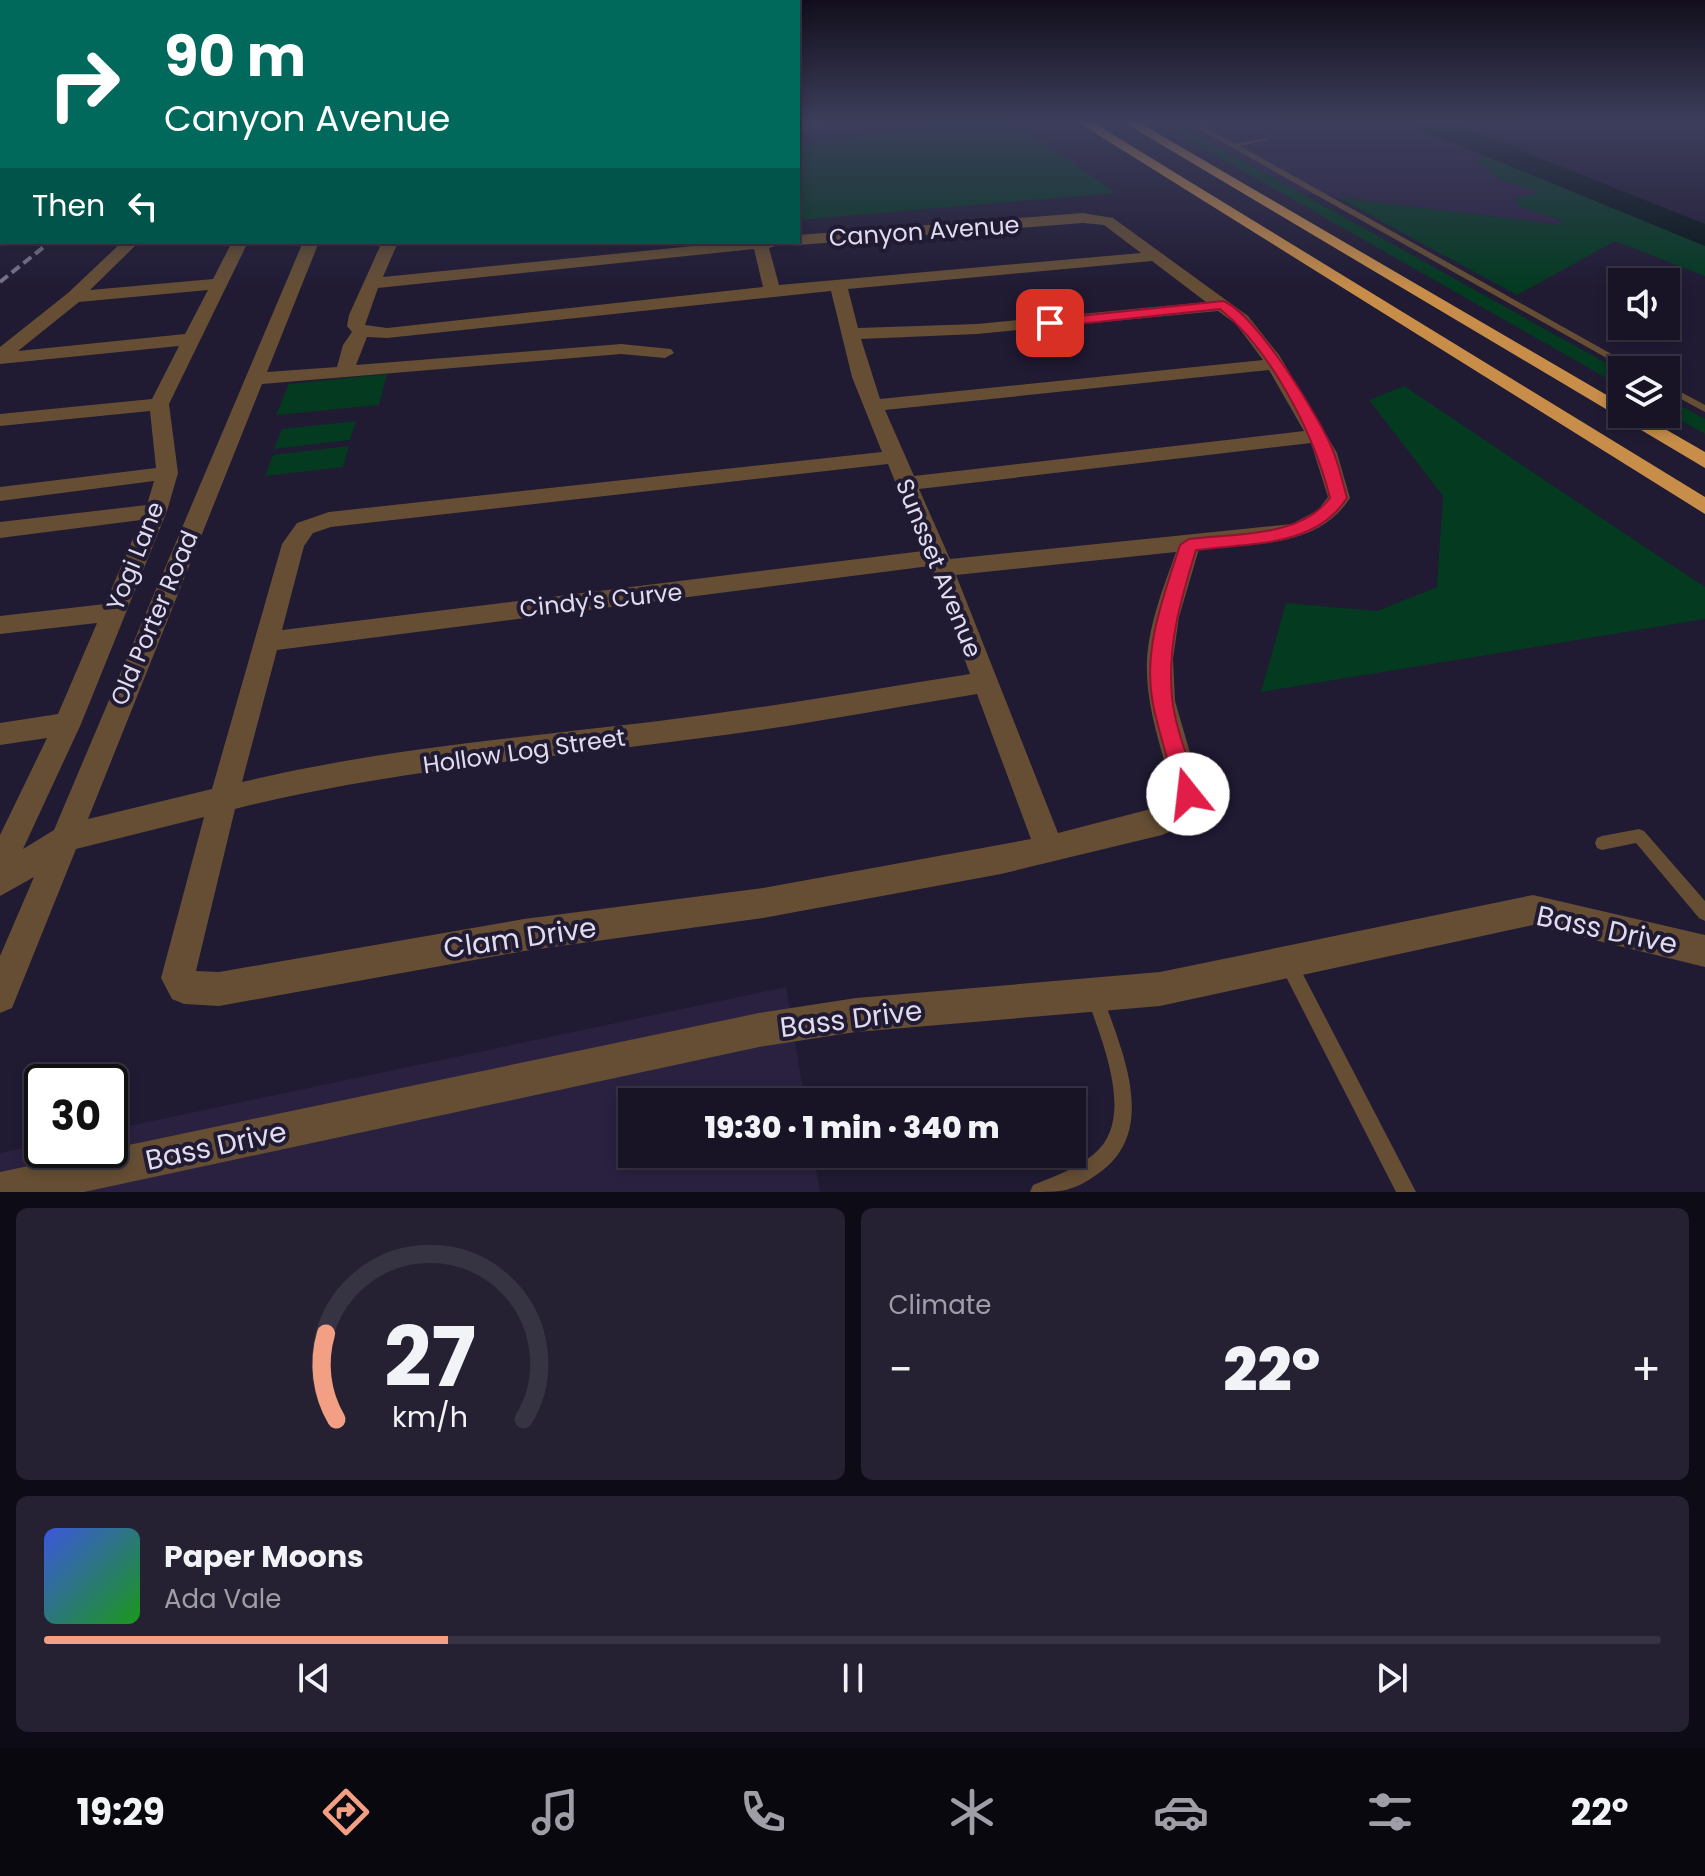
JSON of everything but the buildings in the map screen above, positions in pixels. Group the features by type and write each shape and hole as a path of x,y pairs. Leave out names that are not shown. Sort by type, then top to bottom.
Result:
{"highway":[{"path":"1175,179 1705,507"},
{"path":"1226,179 1608,404"},
{"path":"1649,428 1705,461"}],"street":[{"name":"Canyon Avenue","path":"800,240 1095,218 1113,224 1223,305 1242,320 1275,364 1327,453 1339,498 1326,515 1297,531 1189,545"},
{"path":"0,357 74,297 129,244"},
{"path":"0,420 159,404 239,244"},
{"name":"Old Porter Road","path":"0,996 138,654 310,244"},
{"path":"362,331 356,320 389,244"},
{"path":"374,283 751,244"},
{"path":"761,244 772,291"},
{"path":"362,331 387,333 772,291 1155,256"},
{"path":"74,297 218,284"},
{"name":"Sunsset Avenue","path":"839,287 861,377 904,484 940,562 1048,846"},
{"path":"852,334 977,329 1223,305"},
{"path":"345,371 352,345 362,331"},
{"path":"0,357 191,339"},
{"path":"255,379 621,349 665,353"},
{"path":"874,405 1275,364"},
{"name":"Yogi Lane","path":"0,867 67,724 156,511 167,473 159,404"},
{"path":"904,484 1316,436"},
{"path":"222,800 293,544 305,528 329,520 893,457"},
{"path":"0,494 167,473"},
{"path":"0,530 156,511"},
{"path":"1048,846 1162,822 1181,813 1188,794 1162,701 1160,659 1167,617 1189,545"},
{"name":"Cindy's Curve","path":"264,642 507,610 940,562 1189,545"},
{"path":"0,625 112,612"},
{"name":"Hollow Log Street","path":"66,838 280,785 480,754 734,723 985,682"},
{"path":"0,734 67,724"},
{"name":"Clam Drive","path":"222,800 179,963 178,978 184,987 199,990 524,935 763,903 1001,860 1048,846"},
{"path":"0,882 66,838"},
{"name":"Bass Drive","path":"0,1191 759,1030 856,1015 1095,997 1160,989 1533,910 1705,951"}],"lane":[{"path":"1292,179 1610,356"},
{"path":"1680,395 1705,409"},
{"path":"1602,843 1639,836 1705,913"},
{"path":"1288,962 1406,1192"},
{"path":"1040,1192 1061,1185 1105,1161 1125,1119 1118,1065 1095,997"}],"shaded area":[{"path":"1275,179 1499,179 1543,193 1517,198 1518,206 1558,219 1565,225 1303,194"},
{"path":"1541,179 1591,179 1705,224 1705,246"},
{"path":"786,987 803,1088 618,1088 618,1168 816,1168 820,1192 0,1192 0,1153 24,1148 24,1168 128,1168 128,1126"}],"green space":[{"path":"800,179 1095,179 1116,193 800,220"},
{"path":"1257,179 1275,179 1608,364 1608,379"},
{"path":"1542,179 1705,246 1705,276 1615,241 1517,295 1339,198 1563,225 1558,219 1518,206 1517,198 1541,192 1501,180"},
{"path":"387,374 379,405 276,415 289,384"},
{"path":"1404,386 1705,587 1705,619 1261,692 1286,603 1377,611 1437,587 1443,496 1369,400"},
{"path":"1680,405 1705,419 1705,434 1680,420"},
{"path":"356,421 350,440 274,449 282,429"},
{"path":"349,446 343,467 265,476 273,455"}],"railway":[{"path":"0,282 48,244"}],"route":[{"path":"1050,323 1223,305 1242,320 1270,355 1327,453 1339,498 1326,515 1297,531 1189,545 1167,617 1160,659 1162,701 1188,794"}]}
